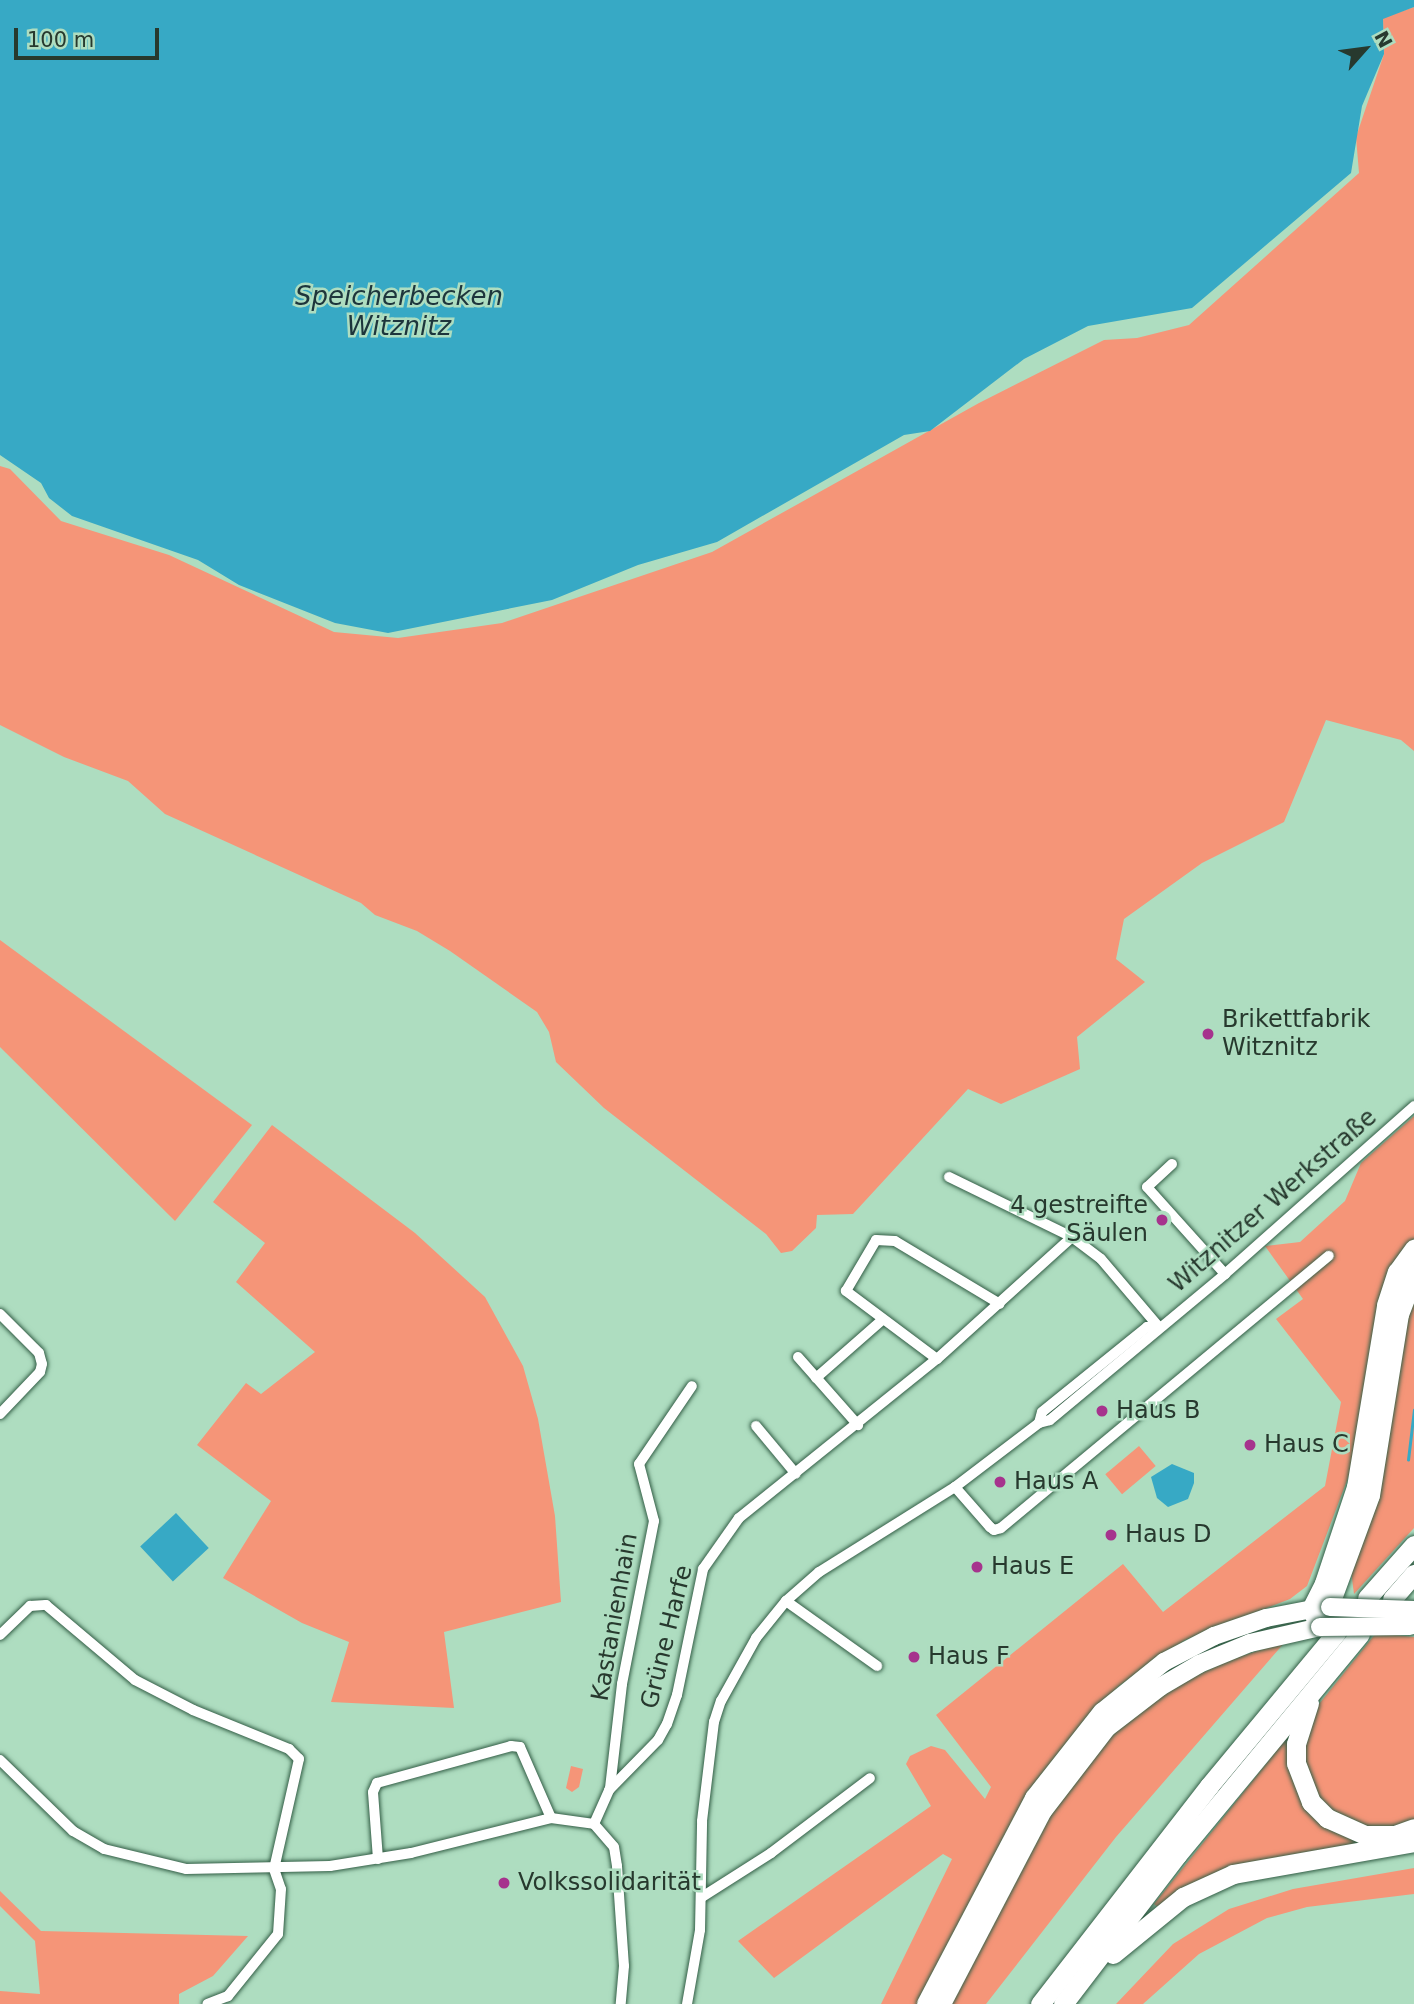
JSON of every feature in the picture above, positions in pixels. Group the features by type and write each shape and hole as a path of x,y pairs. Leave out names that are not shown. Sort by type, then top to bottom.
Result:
{"highway":[{"path":"1327,1612 1324,1583 1356,1487 1390,1288 1414,1249"},
{"path":"1040,2004 1201,1796 1327,1612 1370,1495 1399,1314 1414,1275"},
{"path":"1367,1598 1414,1545"},
{"path":"1392,1599 1414,1574"},
{"path":"1065,2001 1177,1855 1360,1634"},
{"path":"1320,1681 1296,1744 1299,1777 1311,1801 1326,1818 1365,1835 1395,1835 1414,1828"},
{"path":"1065,2001 1154,1916 1206,1885 1259,1866 1373,1852 1414,1842"}],"main road":[{"path":"926,2004 1034,1798 1102,1712 1142,1678 1189,1648 1237,1627 1327,1612 1413,1623"},
{"path":"942,2004 1043,1811 1107,1728 1160,1687 1199,1664 1327,1612"}],"street":[{"name":"Witznitzer Werkstraße","path":"687,2004 698,1958 702,1897 702,1821 714,1722 756,1638 786,1601 853,1549 955,1488 1039,1423 1050,1420 1158,1326 1225,1274 1414,1106"},
{"path":"1172,1164 1147,1187 1225,1274"},
{"path":"950,1177 1072,1237 1101,1259 1158,1326"},
{"name":"Grüne Harfe","path":"594,1824 610,1790 658,1740 667,1724 680,1682 696,1591 712,1551 739,1518 937,1359 1072,1237"},
{"path":"937,1359 846,1291 876,1240 884,1238 1000,1304"},
{"path":"955,1488 994,1531 1001,1528 1329,1256"},
{"path":"0,1314 39,1353 42,1364 40,1372 0,1414"},
{"path":"816,1378 882,1320"},
{"path":"798,1357 858,1425"},
{"name":"Kastanienhain","path":"610,1790 624,1671 653,1530 639,1464 692,1386"},
{"path":"755,1426 796,1474"},
{"path":"786,1601 877,1666"},
{"path":"0,1635 30,1606 46,1605 135,1680 192,1710 295,1753 299,1759 274,1869 281,1889 273,1945 228,1996 207,2004"},
{"path":"378,1859 373,1792 377,1783 511,1746 520,1747 551,1818"},
{"path":"0,1760 73,1831 104,1849 186,1869 274,1869 378,1859 551,1818 594,1824 614,1847 617,1866 624,1966 621,2004"},
{"path":"702,1897 771,1853 870,1778"}],"shaded area":[{"path":"1414,7 1414,751 1401,740 1326,720 1284,822 1202,863 1124,919 1116,959 1145,982 1077,1037 1080,1069 1001,1104 968,1089 853,1214 817,1215 816,1228 792,1251 781,1253 766,1234 604,1108 556,1062 549,1032 537,1012 450,951 417,931 375,915 361,903 165,814 128,781 64,757 0,725 0,466 10,469 61,521 169,555 334,632 398,638 502,623 712,552 979,403 1104,340 1137,338 1189,325 1359,173 1356,137 1384,54 1383,18"},
{"path":"0,940 252,1125 175,1221 0,1047"},
{"path":"1414,1116 1414,1239 1409,1243 1351,1470 1307,1586 1290,1599 1185,1640 1120,1685 1087,1717 1034,1784 918,2004 881,2004 952,1859 943,1854 774,1978 738,1941 931,1806 906,1764 910,1756 931,1746 945,1750 985,1799 991,1787 936,1715 1123,1564 1163,1612 1325,1486 1341,1402 1276,1319 1303,1299 1265,1246 1300,1242 1345,1201 1361,1163"},
{"path":"272,1125 415,1233 485,1297 523,1366 538,1419 555,1516 561,1602 444,1632 454,1708 331,1702 349,1642 302,1623 223,1578 271,1501 197,1445 246,1383 261,1394 315,1352 236,1282 265,1243 213,1202"},
{"path":"1414,1287 1414,1528 1354,1594 1351,1571"},
{"path":"1139,1446 1156,1466 1122,1494 1105,1474"},
{"path":"1376,1633 1414,1637 1414,1822 1399,1828 1350,1826 1316,1799 1300,1753 1311,1714"},
{"path":"1285,1642 1116,1837 986,2004 949,2004 1032,1842 1102,1743 1173,1687 1229,1660"},
{"path":"1290,1734 1297,1788 1377,1842 1243,1864 1158,1907 1154,1904"},
{"path":"571,1766 583,1769 579,1787 572,1792 566,1788"},
{"path":"1414,1868 1414,1894 1307,1907 1267,1918 1199,1954 1143,2004 1116,2004 1173,1944 1229,1909 1293,1889"},
{"path":"0,1891 41,1931 248,1936 213,1976 179,1994 179,2004 0,2004 0,1991 40,1994 35,1941 0,1906"}],"water":[{"name":"Speicherbecken Witznitz","path":"0,0 1414,0 1414,7 1383,19 1384,54 1362,106 1351,173 1192,308 1088,326 1024,359 930,431 904,435 717,542 638,565 552,600 388,633 335,623 239,585 198,560 72,516 49,498 41,483 0,455"},
{"path":"1172,1464 1194,1473 1194,1483 1188,1499 1168,1507 1157,1498 1151,1477"},
{"path":"176,1513 209,1548 173,1582 140,1546"}],"waterway":[{"path":"1408,1460 1414,1410"}],"place":[{"name":"Brikettfabrik Witznitz","path":"1208,1034"},
{"name":"4 gestreifte Säulen","path":"1162,1220"},
{"name":"Haus B","path":"1102,1411"},
{"name":"Haus C","path":"1250,1445"},
{"name":"Haus A","path":"1000,1482"},
{"name":"Haus D","path":"1111,1535"},
{"name":"Haus E","path":"977,1567"},
{"name":"Haus F","path":"914,1657"},
{"name":"Volkssolidarität","path":"504,1883"}]}
